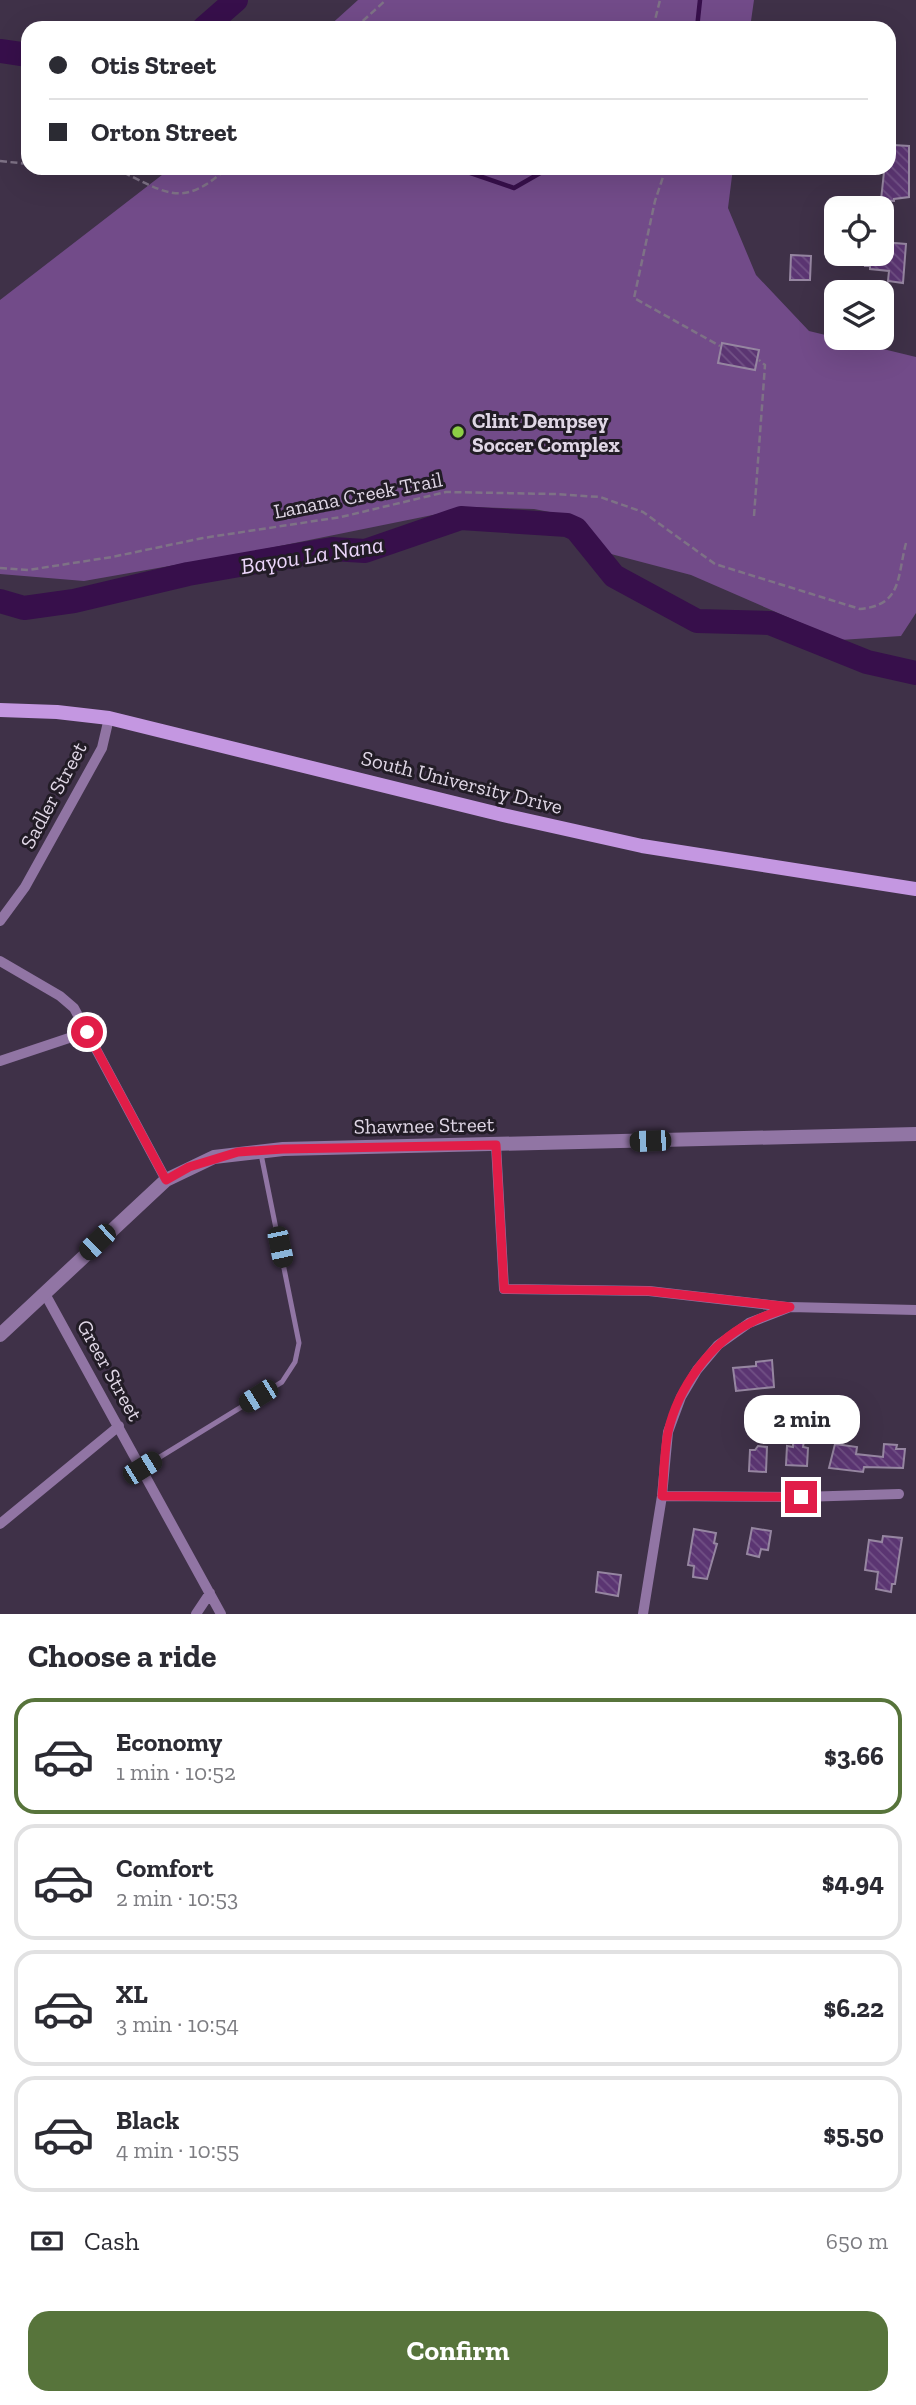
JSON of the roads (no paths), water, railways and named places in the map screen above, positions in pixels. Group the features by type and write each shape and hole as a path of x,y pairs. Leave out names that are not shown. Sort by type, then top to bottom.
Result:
{"main road":[{"name":"South University Drive","path":"0,710 109,718 503,816 642,846 916,888"}],"street":[{"name":"Sadler Street","path":"0,921 25,887 102,748 109,718"},
{"path":"0,961 60,996 74,1008 166,1180"},
{"path":"0,1061 87,1032"},
{"name":"Shawnee Street","path":"0,1335 166,1180 214,1157 260,1151 916,1134"},
{"path":"496,1145 504,1289 649,1291 790,1307 916,1310"},
{"name":"Greer Street","path":"44,1292 221,1614"},
{"path":"643,1614 662,1496 668,1432 681,1397 697,1370 718,1345 749,1323 790,1307"},
{"path":"0,1524 119,1426"},
{"path":"662,1496 801,1497 900,1493"},
{"path":"196,1614 210,1593"}],"lane":[{"path":"142,1468 282,1381 295,1362 299,1343 260,1151"}],"waterway":[{"path":"212,21 236,0"},
{"path":"698,21 700,0"},
{"path":"0,51 21,54"},
{"path":"476,175 514,188 537,175"},
{"name":"Bayou La Nana","path":"0,601 24,608 74,601 188,574 332,549 365,551 461,518 567,525 576,529 614,576 697,621 770,623 867,662 916,673"}],"place":[{"name":"Clint Dempsey Soccer Complex","path":"458,432"}]}
